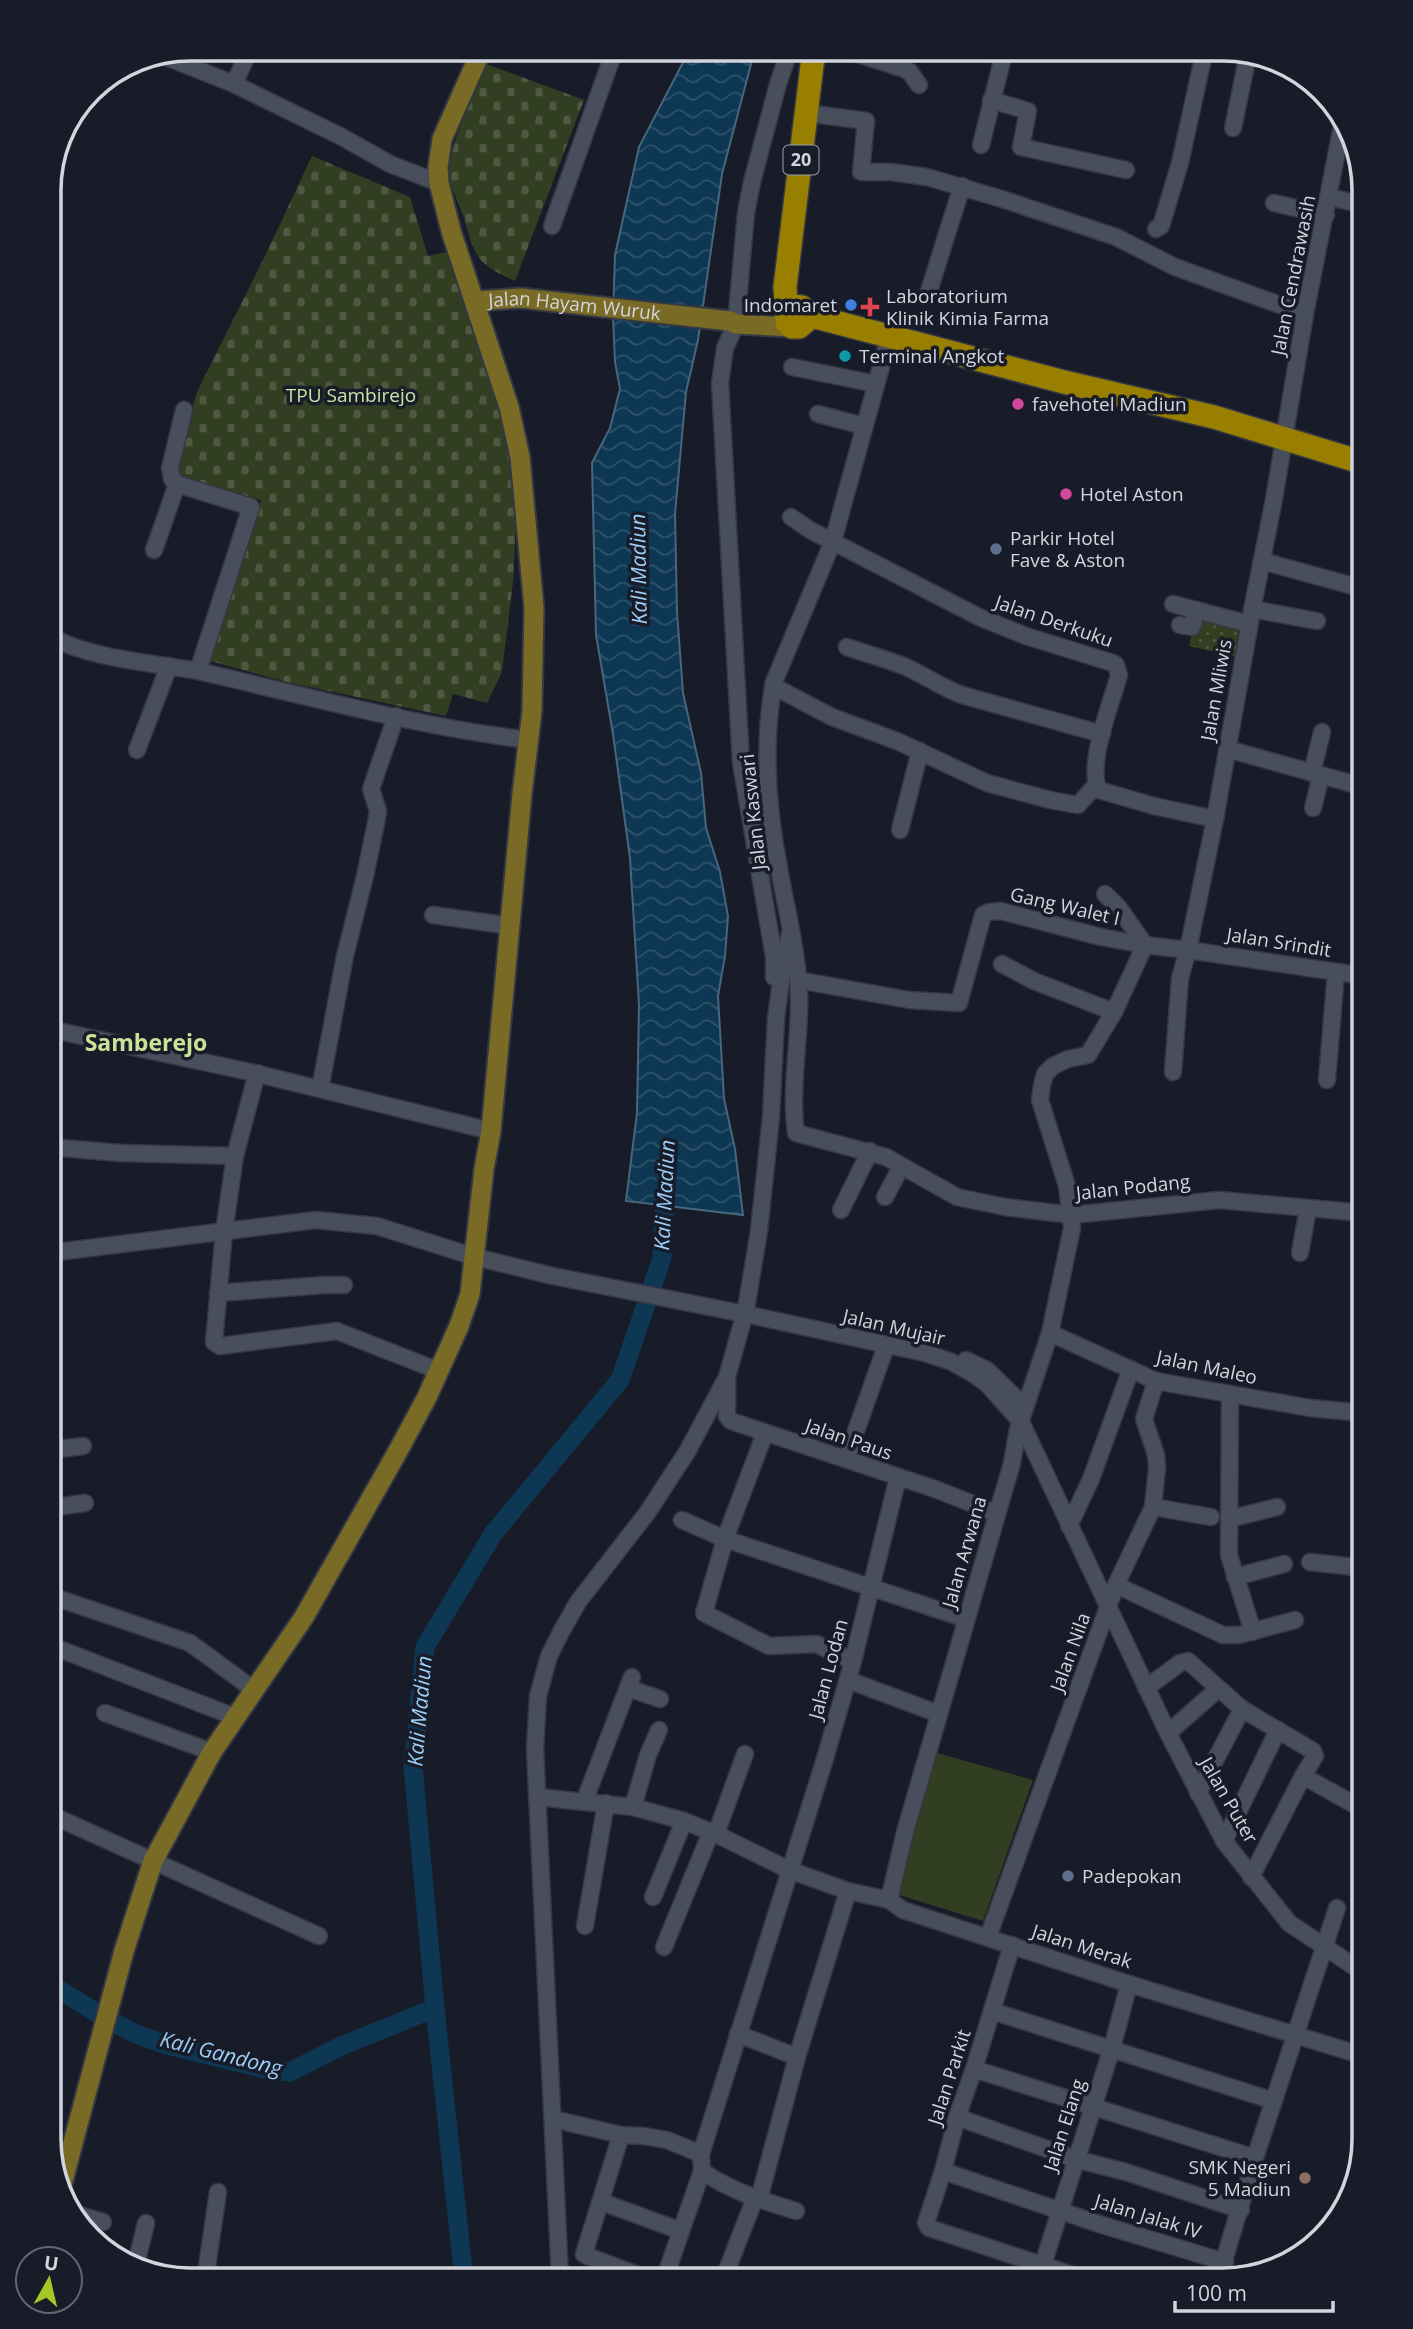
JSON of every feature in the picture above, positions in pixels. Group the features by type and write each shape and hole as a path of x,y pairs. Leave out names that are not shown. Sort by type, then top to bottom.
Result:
{"highway":[{"name":"20","path":"796,317 787,271 813,62"},
{"path":"796,317 1214,417 1352,458"}],"main road":[{"name":"Jalan Hayam Wuruk","path":"477,61 442,139 438,167 439,183 452,231 475,302 521,298 732,321 796,317"},
{"path":"66,2170 97,2050 153,1861 212,1752 304,1617 398,1451 439,1371 470,1294 491,1131 529,740 534,608 520,457 509,407 475,302"}],"street":[{"path":"234,84 244,61"},
{"path":"552,226 611,61"},
{"path":"178,62 234,84 342,136 390,164 439,183"},
{"path":"776,1018 774,957 745,789 737,701 720,383 732,321 752,182 786,62"},
{"path":"881,62 910,72 919,85"},
{"path":"981,145 1001,62"},
{"path":"1147,252 1156,229 1161,226 1180,163 1202,62"},
{"path":"1233,128 1246,64"},
{"path":"991,100 1028,111 1021,147 1126,170"},
{"path":"807,113 866,121 861,172 891,172 927,177 1094,228 1175,267 1306,314"},
{"name":"Jalan Cendrawasih","path":"1284,438 1340,139"},
{"path":"1339,148 1345,150"},
{"path":"929,290 962,187"},
{"path":"1329,197 1352,202"},
{"path":"1156,229 1150,225 1158,198"},
{"path":"1274,203 1325,215"},
{"name":"Jalan Kaswari","path":"796,1133 798,980 779,871 766,761 770,702 774,686 833,541 890,338"},
{"path":"792,367 876,384"},
{"path":"184,410 170,468 172,479 177,484 251,507 198,671"},
{"path":"818,414 864,426"},
{"name":"Jalan Mliwis","path":"1173,1072 1180,978 1215,818 1284,438"},
{"path":"154,550 177,484"},
{"name":"Jalan Derkuku","path":"791,517 810,530 979,617 1026,636 1113,663 1119,675 1102,734 1096,785"},
{"path":"1262,561 1352,586"},
{"path":"1173,604 1196,610 1251,617 1317,621"},
{"path":"1180,625 1192,627 1196,610"},
{"path":"62,643 82,650 198,671 396,716 493,736 529,740"},
{"path":"847,647 904,666 947,690 1102,734"},
{"path":"137,750 169,666"},
{"path":"774,686 832,717 920,751 987,783 1080,805 1096,785 1099,790 1105,792 1215,818"},
{"path":"320,1089 345,956 376,823 378,811 371,789 396,716"},
{"path":"1314,808 1322,733"},
{"path":"1227,750 1352,784"},
{"path":"900,830 920,751"},
{"path":"1002,964 1034,981 1114,1012 1145,946 1119,908 1105,894"},
{"name":"Gang Walet I","path":"798,980 909,1000 962,991 983,915 989,912 1002,911 1145,946"},
{"path":"433,915 511,926"},
{"path":"559,2267 534,1748 538,1696 550,1656 578,1602 647,1513 687,1452 727,1377 744,1313 768,1162 776,1018 785,952 791,931"},
{"name":"Jalan Srindit","path":"1145,946 1352,974"},
{"path":"1327,1080 1336,972"},
{"name":"Jalan Arwana","path":"889,1900 939,1714 1012,1463 1021,1419 1050,1333 1068,1250 1072,1215 1067,1185 1040,1100 1045,1074 1053,1066 1068,1059 1090,1053 1114,1012"},
{"path":"62,1032 257,1073 491,1131"},
{"path":"257,1073 235,1156 223,1232 214,1342 217,1346 337,1331 439,1371"},
{"name":"Jalan Podang","path":"796,1133 870,1151 886,1157 957,1197 1005,1207 1072,1215 1219,1200 1352,1212"},
{"path":"62,1148 121,1153 235,1156"},
{"path":"841,1210 870,1151"},
{"path":"885,1197 901,1167"},
{"path":"1300,1253 1308,1208"},
{"name":"Jalan Mujair","path":"61,1251 316,1220 356,1223 377,1226 475,1257 744,1313 925,1353 952,1362 987,1384 1021,1419 1109,1607"},
{"path":"218,1293 324,1284 344,1286"},
{"path":"761,1320 925,1346 944,1352 987,1370 1021,1419 974,1383 924,1360 761,1320"},
{"name":"Jalan Maleo","path":"1050,1333 1156,1381 1310,1408 1352,1412"},
{"path":"846,1459 884,1352"},
{"path":"1069,1526 1091,1479 1131,1370"},
{"name":"Jalan Paus","path":"727,1377 727,1416 738,1424 846,1459 996,1513"},
{"name":"Jalan Nila","path":"988,1937 1116,1585 1153,1507 1156,1455 1144,1419 1156,1381"},
{"path":"1230,1394 1229,1555 1253,1632"},
{"path":"765,1433 725,1539 704,1613 769,1646 816,1644 853,1661"},
{"path":"61,1449 83,1446"},
{"name":"Jalan Lodan","path":"701,2154 848,1680 898,1477"},
{"path":"61,1506 85,1503"},
{"path":"1153,1507 1211,1517"},
{"path":"1229,1519 1277,1507"},
{"path":"682,1520 725,1539 966,1619"},
{"path":"1310,1562 1352,1567"},
{"path":"1235,1577 1283,1564"},
{"path":"1116,1585 1223,1635 1239,1635 1295,1620"},
{"path":"61,1599 190,1643 253,1689"},
{"name":"Jalan Puter","path":"1109,1607 1168,1733 1224,1840 1289,1923 1352,1965"},
{"path":"61,1650 235,1717"},
{"path":"1146,1688 1185,1661 1242,1709 1309,1747 1314,1753 1315,1756 1251,1877"},
{"path":"848,1680 939,1714"},
{"path":"584,1802 630,1683 660,1699"},
{"path":"1168,1733 1218,1689"},
{"path":"1198,1793 1242,1709"},
{"path":"105,1713 212,1752"},
{"path":"633,1807 648,1755 659,1730"},
{"path":"1224,1840 1278,1730"},
{"path":"664,1947 746,1754"},
{"path":"1303,1776 1352,1803"},
{"name":"Jalan Merak","path":"537,1797 633,1807 684,1821 789,1870 848,1891 889,1900 903,1910 1129,1984 1352,2052"},
{"path":"585,1926 606,1803"},
{"path":"61,1819 319,1936"},
{"path":"653,1897 684,1821"},
{"path":"728,2268 757,2198 848,1891"},
{"path":"1222,2268 1337,1908"},
{"name":"Jalan Parkit","path":"1012,1945 926,2222 929,2228 1043,2264"},
{"name":"Jalan Elang","path":"1042,2268 1112,2048 1129,1984"},
{"path":"992,2011 1274,2101"},
{"path":"738,2034 797,2057"},
{"path":"974,2070 1255,2158"},
{"path":"957,2117 1075,2159 1126,2172 1241,2210"},
{"path":"553,2119 621,2135 667,2140 701,2154 702,2171 668,2267"},
{"path":"618,2267 585,2255 621,2135"},
{"path":"702,2171 716,2181 796,2211"},
{"name":"Jalan Jalak IV","path":"943,2171 1224,2262"},
{"path":"207,2267 218,2192"},
{"path":"601,2202 681,2231"},
{"path":"89,2218 103,2222"},
{"path":"138,2256 146,2223"},
{"path":"1043,2264 1054,2268"}],"green space":[{"path":"486,64 584,100 515,281 493,270 479,258 449,178 457,136"},
{"name":"TPU Sambirejo","path":"312,156 410,197 428,256 451,251 506,430 517,503 513,582 502,672 487,703 453,694 446,716 291,683 210,661 261,500 173,474 197,392"},
{"path":"1198,612 1248,625 1242,658 1189,646"},
{"path":"937,1753 1033,1780 983,1921 893,1893"}],"water":[{"path":"684,61 752,62 722,174 698,340 686,392 675,514 677,612 683,693 701,773 706,828 720,872 728,916 718,996 724,1099 735,1149 743,1215 626,1201 637,1113 639,1005 630,858 596,635 592,463 610,428 620,389 615,362 613,316 615,255 639,147"}],"waterway":[{"name":"Kali Madiun","path":"463,2267 413,1766 425,1647 493,1534 620,1380 662,1258 666,1179"},
{"name":"Kali Gandong","path":"61,1991 136,2034 167,2045 265,2069 290,2072 339,2047 435,2008"}],"place":[{"name":"Indomaret","path":"851,305"},
{"name":"Laboratorium Klinik Kimia Farma","path":"870,307"},
{"name":"Terminal Angkot","path":"845,356"},
{"name":"favehotel Madiun","path":"1018,404"},
{"name":"Hotel Aston","path":"1066,494"},
{"name":"Parkir Hotel Fave & Aston","path":"996,549"},
{"name":"Padepokan","path":"1068,1876"},
{"name":"SMK Negeri 5 Madiun","path":"1305,2178"}],"district":[{"name":"Samberejo","path":"146,1043"}]}
